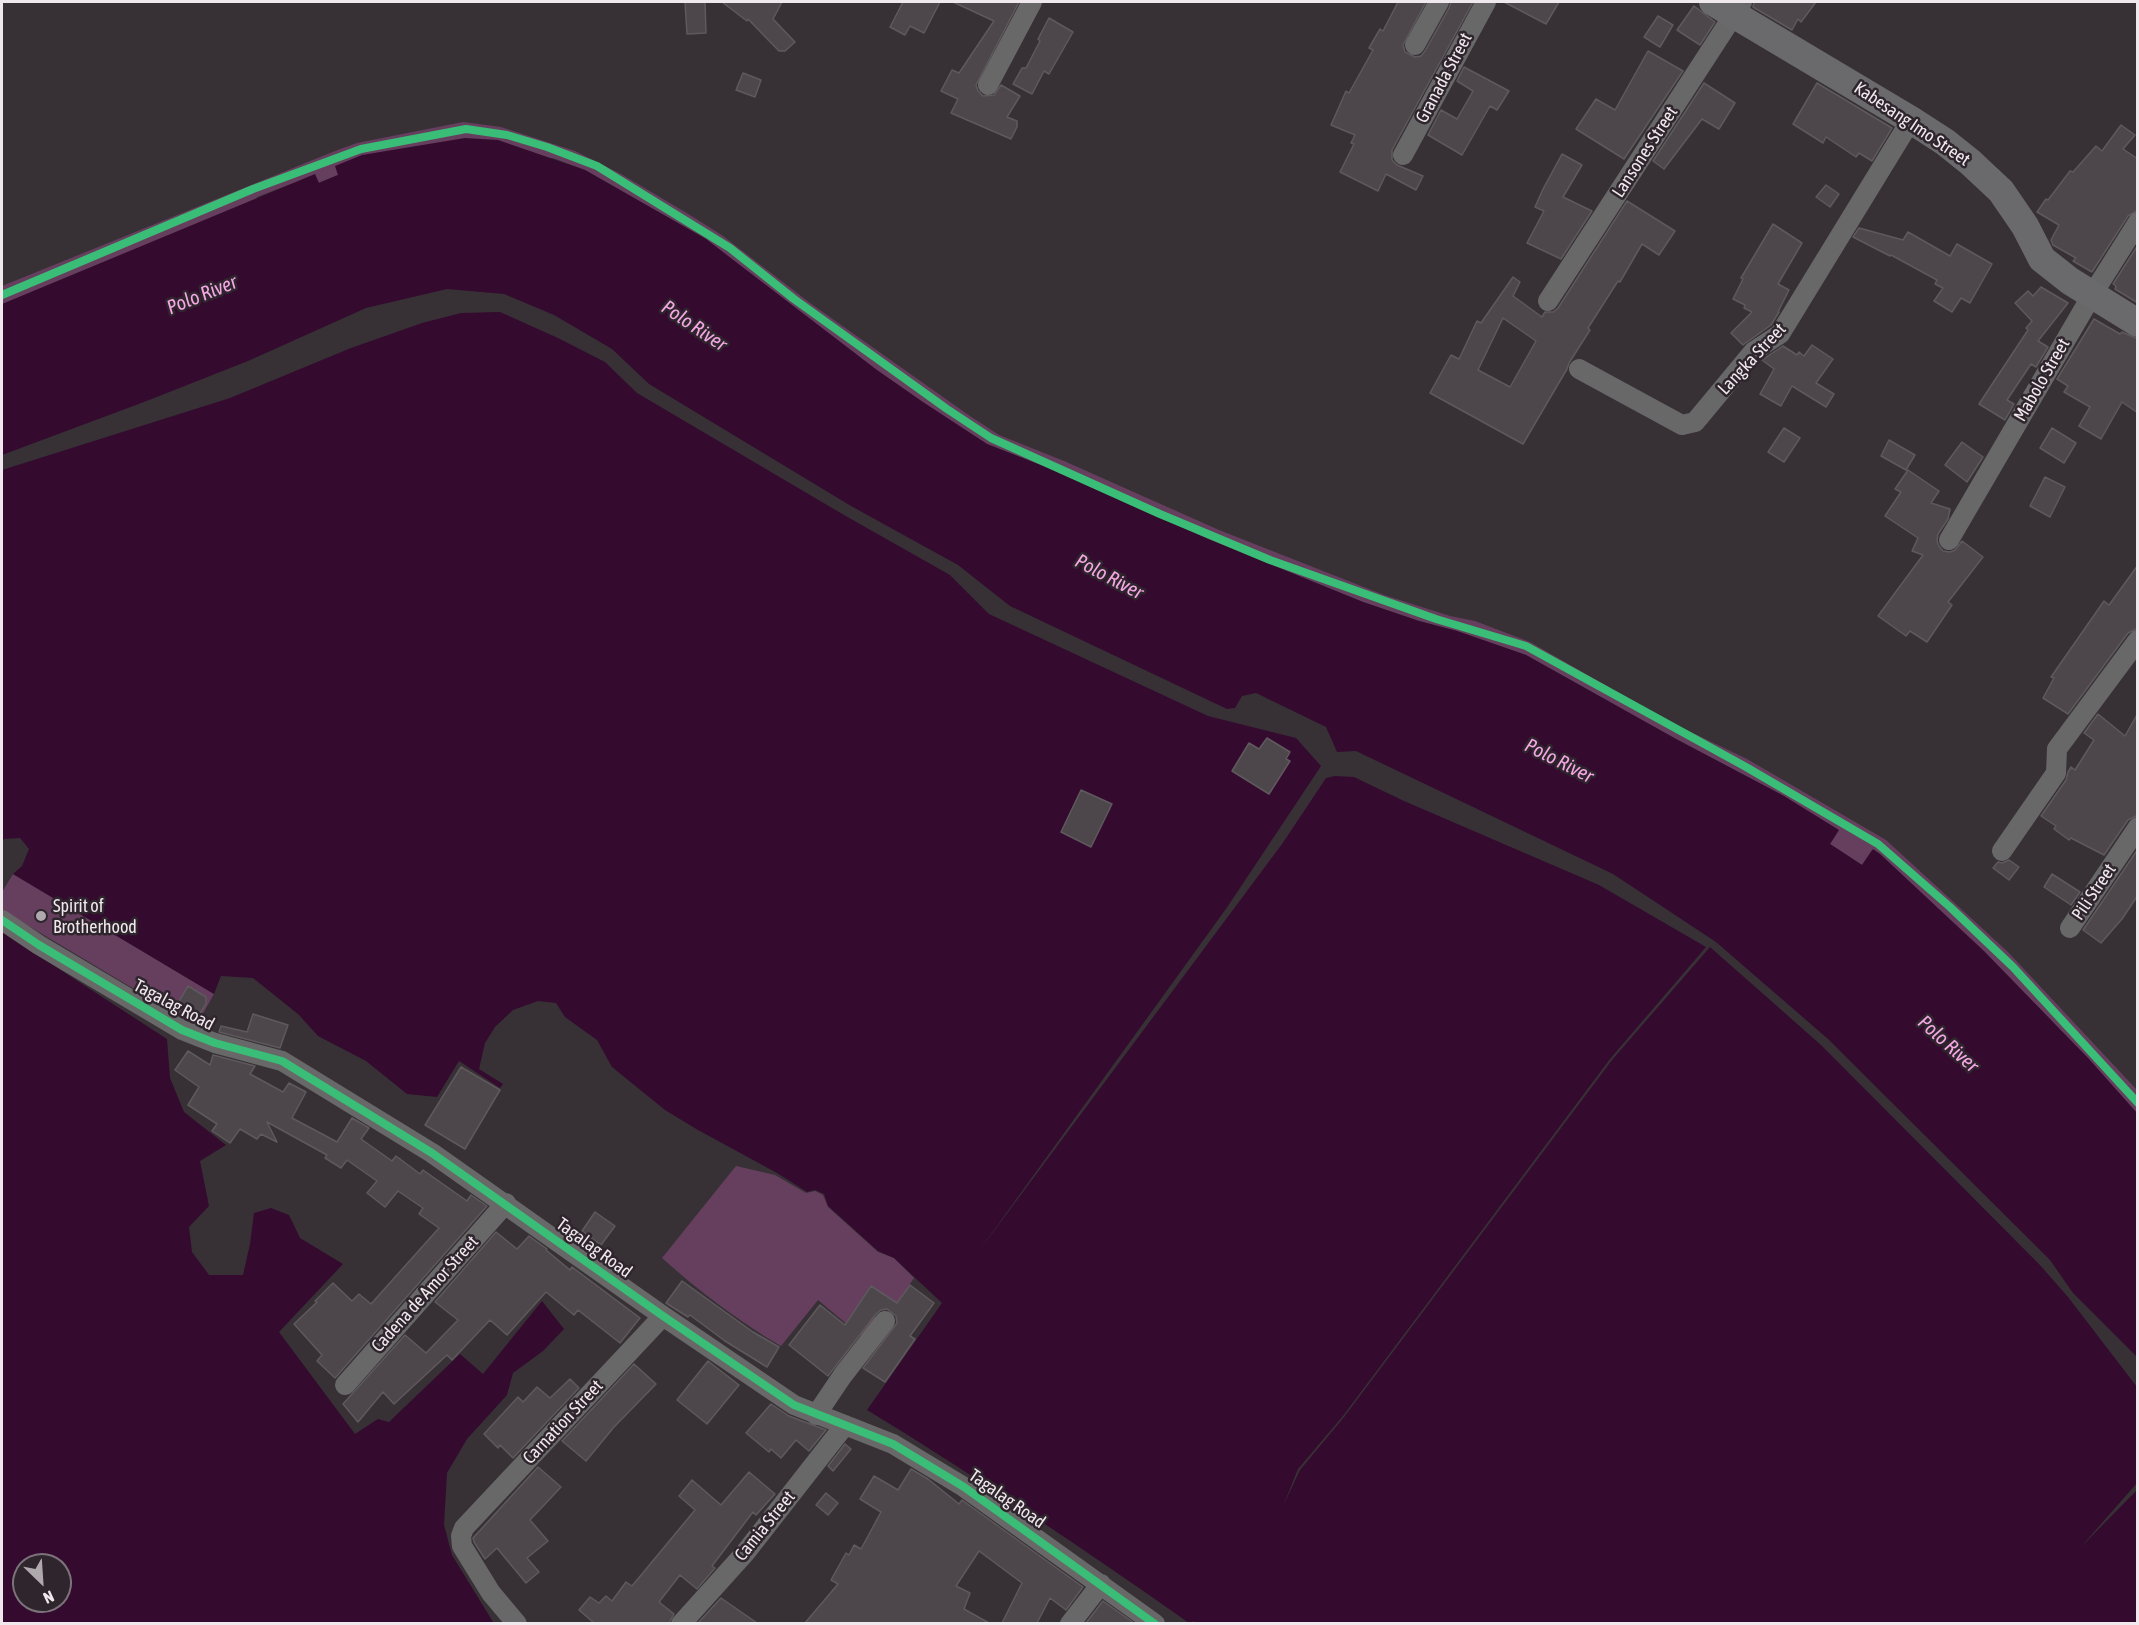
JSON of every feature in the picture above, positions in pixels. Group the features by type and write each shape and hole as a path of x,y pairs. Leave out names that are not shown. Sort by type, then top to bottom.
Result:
{"main road":[{"name":"Kabesang Imo Street","path":"1730,5 1945,142 1992,181 2012,205 2042,259 2056,271 2138,323"}],"street":[{"path":"988,85 1032,2"},
{"path":"1415,45 1439,2"},
{"name":"Granada Street","path":"1403,155 1486,2"},
{"name":"Lansones Street","path":"1548,302 1730,5"},
{"name":"Langka Street","path":"1578,369 1682,425 1695,422 1754,351 1780,334 1911,120"},
{"name":"Mabolo Street","path":"1949,540 2092,295 2138,222"},
{"path":"2002,851 2056,773 2057,749 2138,640"},
{"name":"Pili Street","path":"2070,928 2138,827"},
{"name":"Tagalag Road","path":"2,920 39,945 182,1030 215,1043 282,1061 432,1153 506,1203 663,1316 794,1405 893,1444 964,1487 1154,1623"},
{"name":"Cadena de Amor Street","path":"345,1384 506,1203"},
{"name":"Carnation Street","path":"517,1623 491,1593 462,1546 461,1536 464,1528 663,1316"},
{"path":"816,1415 843,1375 885,1321"},
{"name":"Camia Street","path":"681,1623 745,1552 845,1425"},
{"path":"1070,1623 1101,1584"}],"shaded area":[{"path":"463,122 501,127 575,151 621,174 723,236 810,303 999,435 1064,461 1219,530 1384,595 1450,616 1475,621 1530,642 1668,721 1747,759 1886,840 2008,952 2137,1090 2137,1113 2012,981 1880,854 1872,850 1862,865 1830,844 1835,836 1784,796 1526,655 1363,602 1208,539 1048,468 987,444 923,403 914,403 836,347 706,239 585,170 553,158 338,175 318,183 291,184 257,197 255,204 46,287 43,293 2,310 2,286 357,143"},
{"path":"13,874 214,994 196,1026 2,910 2,892"},
{"path":"736,1166 775,1175 806,1193 815,1191 823,1195 828,1207 878,1252 894,1258 914,1278 897,1303 870,1286 858,1306 879,1320 866,1340 818,1300 781,1346 719,1305 662,1258"}],"water":[{"name":"Polo River","path":"465,138 498,140 585,170 706,239 877,370 987,444 1048,468 1208,539 1363,602 1526,655 1784,796 1839,830 1830,844 1862,865 1873,849 1880,854 1984,951 2089,1059 2137,1113 2137,1357 2073,1293 2050,1260 1828,1039 1716,942 1613,874 1356,751 1337,752 1326,727 1256,693 1242,696 1235,708 1227,709 1010,606 958,565 851,506 649,384 612,349 554,315 504,294 447,289 366,308 248,361 2,455 2,304 315,174 319,183 338,175 335,166 362,155"},
{"path":"500,312 605,362 637,393 950,575 989,614 1208,716 1296,738 1321,766 1228,906 976,1255 1282,844 1326,778 1354,777 1599,885 1706,947 1610,1059 1343,1416 1298,1469 1283,1506 1300,1470 1344,1417 1612,1060 1710,947 1821,1045 2039,1264 2068,1297 2137,1387 2137,1483 2080,1548 2137,1490 2137,1623 1193,1623 1194,1621 1189,1623 1030,1514 867,1410 942,1303 894,1258 878,1251 828,1206 824,1194 815,1190 807,1192 665,1110 612,1067 597,1040 565,1017 556,1003 538,1001 513,1010 495,1027 485,1043 479,1069 503,1084 500,1088 459,1061 437,1097 407,1094 366,1061 318,1036 298,1014 253,978 221,976 214,994 13,874 22,866 29,849 20,838 4,839 2,842 2,470 230,398 351,348 422,323 461,313"},
{"path":"2,932 167,1039 170,1078 184,1112 226,1145 200,1161 209,1206 189,1227 192,1252 209,1275 243,1275 254,1213 271,1208 289,1215 300,1238 343,1264 279,1332 355,1434 378,1419 389,1422 460,1354 483,1374 542,1301 564,1329 543,1351 513,1373 507,1395 467,1439 447,1473 444,1525 452,1555 492,1623 2,1623"}],"building":[{"path":"685,2 705,2 706,33 687,34"},
{"path":"722,2 782,2 773,19 795,42 785,51 779,51 748,19 747,21"},
{"path":"903,2 940,2 924,33 910,26 905,35 890,27"},
{"path":"953,2 1019,2 976,85 983,96 994,95 1001,85 1020,96 1007,117 1017,121 1017,127 1011,139 951,113 958,99 941,91 952,70 959,73 994,21"},
{"path":"1398,2 1426,2 1403,45 1405,52 1415,57 1421,56 1425,51 1451,2 1473,2 1392,150 1392,160 1397,165 1423,176 1416,190 1386,174 1378,191 1340,172 1354,144 1351,143 1355,135 1331,125 1346,91 1349,93 1373,50 1369,48 1380,29 1383,31"},
{"path":"1504,2 1559,2 1546,24"},
{"path":"1754,2 1816,2 1801,22 1798,19 1792,30 1753,7"},
{"path":"1694,6 1715,22 1700,45 1677,30"},
{"path":"1658,16 1673,25 1660,47 1644,37"},
{"path":"1049,18 1073,32 1049,74 1044,71 1032,94 1013,84 1022,68 1026,68"},
{"path":"1648,51 1683,71 1624,159 1576,129 1596,99 1615,110"},
{"path":"1464,67 1509,91 1497,110 1490,106 1462,155 1428,135 1441,110 1457,119 1473,91 1457,81"},
{"path":"743,73 761,80 755,97 736,90"},
{"path":"1704,83 1735,103 1719,129 1702,119 1664,169 1653,161"},
{"path":"1817,83 1892,128 1872,161 1859,153 1856,157 1826,137 1823,143 1793,124"},
{"path":"2121,125 2135,135 2123,149 2138,159 2138,210 2128,216 2092,272 2073,261 2076,258 2053,245 2051,240 2059,225 2037,212 2070,171 2073,172 2096,146 2102,151"},
{"path":"1562,154 1582,165 1563,197 1592,211 1561,259 1527,243 1544,211 1535,207"},
{"path":"1826,185 1839,194 1830,207 1816,197"},
{"path":"1627,201 1675,231 1659,255 1642,244 1620,282 1618,281 1588,328 1590,330 1523,444 1430,393 1451,355 1459,359 1477,321 1481,323 1513,277 1520,282 1513,296 1542,317 1545,312 1553,312 1558,308","holes":["1503,318 1536,341 1510,387 1478,370"]},
{"path":"1773,224 1802,243 1778,284 1789,290 1779,312 1771,325 1743,345 1731,333 1752,312 1744,308 1745,305 1733,299 1743,279 1741,278"},
{"path":"1859,228 1903,240 1908,232 1950,256 1957,244 1992,264 1970,303 1961,298 1952,312 1934,301 1943,288 1935,284 1937,280 1853,237"},
{"path":"2138,245 2138,303 2115,289 2116,286 2113,284"},
{"path":"2041,287 2068,303 2038,341 2048,347 2036,367 2031,364 2007,400 2014,404 2005,420 1979,404 2032,321 2015,303 2028,291 2033,296"},
{"path":"2094,319 2120,334 2122,332 2138,339 2138,413 2122,402 2101,439 2079,426 2090,407 2064,392 2068,386 2057,379"},
{"path":"1812,345 1833,359 1816,383 1834,394 1826,407 1792,386 1781,406 1760,394 1774,369 1762,360 1783,346 1797,355 1799,352 1804,356"},
{"path":"1784,428 1800,438 1784,462 1768,452"},
{"path":"2052,428 2076,443 2064,463 2040,448"},
{"path":"1889,440 1915,455 1906,470 1881,456"},
{"path":"1962,442 1983,457 1967,482 1945,465"},
{"path":"1908,470 1939,491 1931,503 1950,509 1948,519 1938,534 1937,541 1943,551 1955,550 1962,541 1983,557 1948,602 1952,605 1927,642 1910,631 1906,636 1878,616 1923,555 1912,551 1918,538 1885,516 1901,492 1895,489"},
{"path":"2045,477 2065,487 2050,517 2030,506"},
{"path":"2138,565 2138,628 2128,633 2068,714 2043,698 2054,678 2051,677 2104,601 2109,605"},
{"path":"2138,713 2138,815 2128,820 2104,855 2071,838 2069,840 2054,829 2056,826 2041,816 2066,780 2071,767 2075,770 2094,740 2084,733 2098,714 2125,736"},
{"path":"1267,738 1290,752 1286,759 1290,761 1269,794 1232,771 1249,743 1259,749"},
{"path":"1081,790 1112,804 1091,847 1061,832"},
{"path":"2138,849 2138,895 2122,919 2101,943 2083,930"},
{"path":"2009,860 2019,867 2009,880 1993,868 1998,862"},
{"path":"2052,874 2080,892 2071,905 2044,887"},
{"path":"188,986 206,997 206,1004 200,1013 194,1013 178,1003"},
{"path":"253,1014 288,1025 280,1048 219,1032 221,1026 247,1032"},
{"path":"188,1051 210,1065 213,1055 255,1066 250,1074 283,1092 289,1083 306,1092 292,1118 337,1142 352,1118 369,1128 361,1139 392,1161 396,1156 420,1174 423,1170 467,1201 471,1195 487,1206 335,1378 317,1361 322,1355 294,1324 333,1283 352,1301 359,1294 371,1304 439,1228 419,1214 423,1208 398,1191 385,1207 367,1193 377,1181 347,1160 341,1168 325,1158 327,1155 267,1122 277,1142 261,1134 257,1139 240,1129 230,1143 212,1131 217,1124 188,1105 199,1087 175,1070"},
{"path":"461,1067 500,1090 465,1149 425,1125"},
{"path":"595,1212 615,1226 601,1245 582,1231"},
{"path":"496,1232 517,1249 529,1236 570,1270 572,1267 640,1318 620,1343 578,1310 574,1315 546,1292 507,1335 490,1320 452,1360 447,1355 394,1404 383,1392 358,1422 343,1404 405,1335 426,1353 458,1320 435,1302"},
{"path":"682,1281 753,1332 779,1347 767,1367 725,1341 690,1315 688,1317 666,1303"},
{"path":"910,1285 934,1303 910,1336 915,1339 885,1382 863,1368 897,1323 896,1316 887,1309 876,1314 828,1376 789,1345 820,1305 845,1325 871,1286 897,1303"},
{"path":"708,1361 739,1385 707,1424 677,1400"},
{"path":"634,1364 656,1384 614,1427 586,1461 562,1441"},
{"path":"570,1379 579,1388 513,1458 500,1445 498,1448 484,1434 518,1397 523,1402 537,1387 550,1398"},
{"path":"771,1404 789,1416 826,1430 809,1451 796,1440 781,1458 771,1449 769,1452 746,1433"},
{"path":"845,1444 851,1449 833,1471 828,1466"},
{"path":"538,1467 561,1487 530,1520 548,1541 527,1558 539,1572 526,1583 497,1548 485,1559 473,1538"},
{"path":"911,1469 928,1479 959,1504 962,1500 1083,1587 1066,1610 1050,1598 1037,1623 1002,1623 1022,1583 979,1551 956,1586 970,1593 964,1609 989,1623 805,1623 838,1584 831,1580 846,1553 849,1555 854,1545 861,1549 881,1512 860,1499 874,1476 898,1490"},
{"path":"749,1472 775,1494 756,1515 753,1512 712,1566 715,1568 697,1589 680,1575 659,1602 674,1614 669,1623 594,1623 579,1610 590,1597 599,1603 606,1596 612,1601 626,1582 632,1586 695,1510 679,1496 692,1480 721,1505"},
{"path":"826,1493 838,1503 828,1515 816,1505"},
{"path":"721,1598 757,1623 698,1623"},
{"path":"1103,1601 1134,1623 1086,1623"}],"cycle path":[{"path":"2,295 253,189 361,149 466,129 507,135 547,147 597,166 730,248 794,299 991,438 1160,514 1270,560 1436,619 1526,646 1746,767 1878,844 1950,907 2013,967 2138,1103"},
{"path":"2,920 39,945 182,1030 215,1043 282,1061 432,1153 663,1316 794,1405 893,1444 964,1487 1155,1624"}],"place":[{"name":"Spirit of Brotherhood","path":"41,916"}]}
